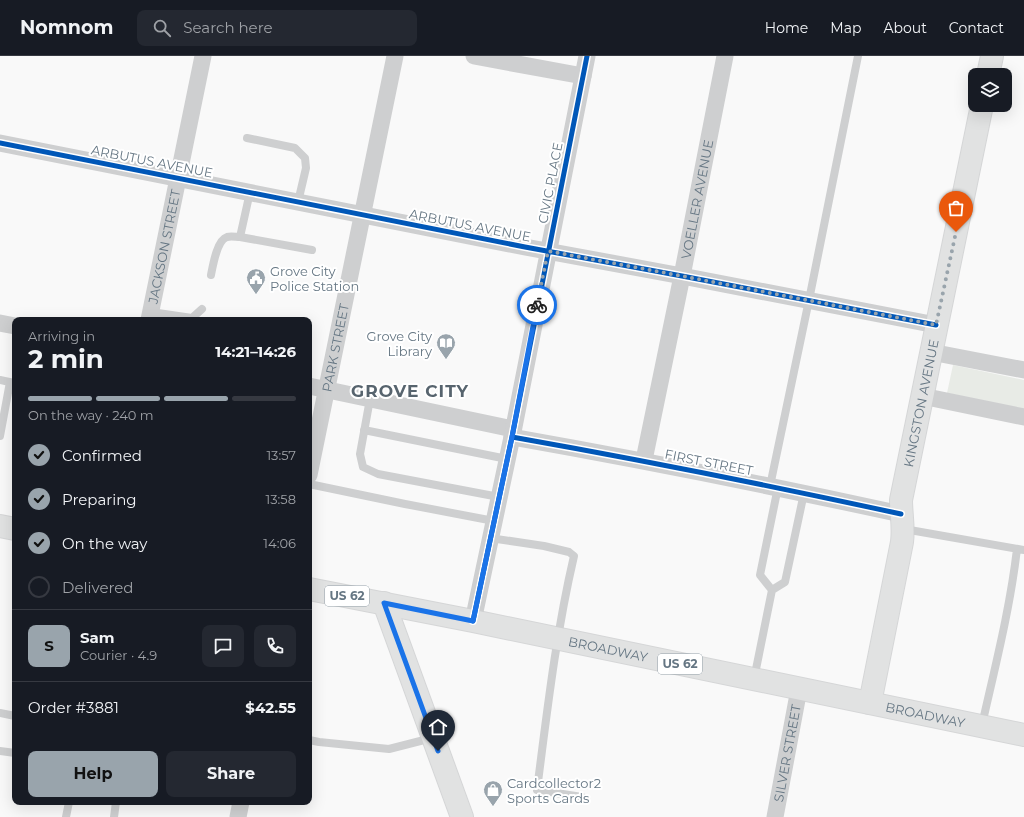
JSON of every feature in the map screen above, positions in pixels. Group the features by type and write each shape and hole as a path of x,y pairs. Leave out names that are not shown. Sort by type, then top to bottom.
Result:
{"main road":[{"path":"989,68 992,56"},
{"name":"KINGSTON AVENUE","path":"870,703 903,522 901,500 981,112"},
{"path":"0,526 12,528"},
{"name":"BROADWAY","path":"312,590 557,638 1024,735"},
{"path":"384,603 462,817"}],"street":[{"name":"JACKSON STREET","path":"150,316 203,56"},
{"name":"PARK STREET","path":"312,460 395,56"},
{"path":"474,56 583,76"},
{"name":"CIVIC PLACE","path":"473,621 507,459 587,56"},
{"name":"VOELLER AVENUE","path":"644,460 725,56"},
{"name":"ARBUTUS AVENUE","path":"0,143 548,251 936,325"},
{"path":"0,322 12,325"},
{"path":"931,352 1024,370"},
{"name":"FIRST STREET","path":"312,387 512,433 774,486 804,493 903,522"},
{"path":"922,396 1024,418"},
{"name":"SILVER STREET","path":"775,817 799,689"},
{"path":"238,817 240,805"}],"lane":[{"path":"772,590 760,575 774,486 809,300 858,56"},
{"path":"247,138 295,148 305,158 306,168 298,202"},
{"path":"240,237 250,192"},
{"path":"211,275 217,250 222,240 228,237 240,237 312,250"},
{"path":"193,317 202,309"},
{"path":"150,316 171,317"},
{"path":"0,380 12,383"},
{"path":"0,436 12,387"},
{"path":"370,399 360,454 364,467 378,474 499,497"},
{"path":"364,430 507,459"},
{"path":"312,485 494,521"},
{"path":"754,679 772,590 785,582 804,493"},
{"path":"903,522 1020,550 1005,628 982,726"},
{"path":"490,538 563,550 574,556 557,638 537,790 582,798"},
{"path":"0,713 12,715"},
{"path":"312,741 389,749 433,738"},
{"path":"0,751 12,753"},
{"path":"66,817 68,805"},
{"path":"114,817 116,805"}],"shaded area":[{"path":"953,365 1024,380 1024,409 947,393"}],"cycle path":[{"path":"473,621 512,437 587,56"},
{"path":"0,143 525,247 936,325"},
{"path":"512,437 804,493 901,514"}],"way so far":[{"path":"537,305 548,251 936,325 956,232"}],"place":[{"name":"Grove City Police Station","path":"256,295"},
{"name":"Grove City Library","path":"446,360"},
{"name":"Cardcollector2 Sports Cards","path":"493,807"}],"district":[{"name":"GROVE CITY","path":"410,391"}],"route":[{"path":"438,751 384,603 473,621 512,437 537,305"}]}
